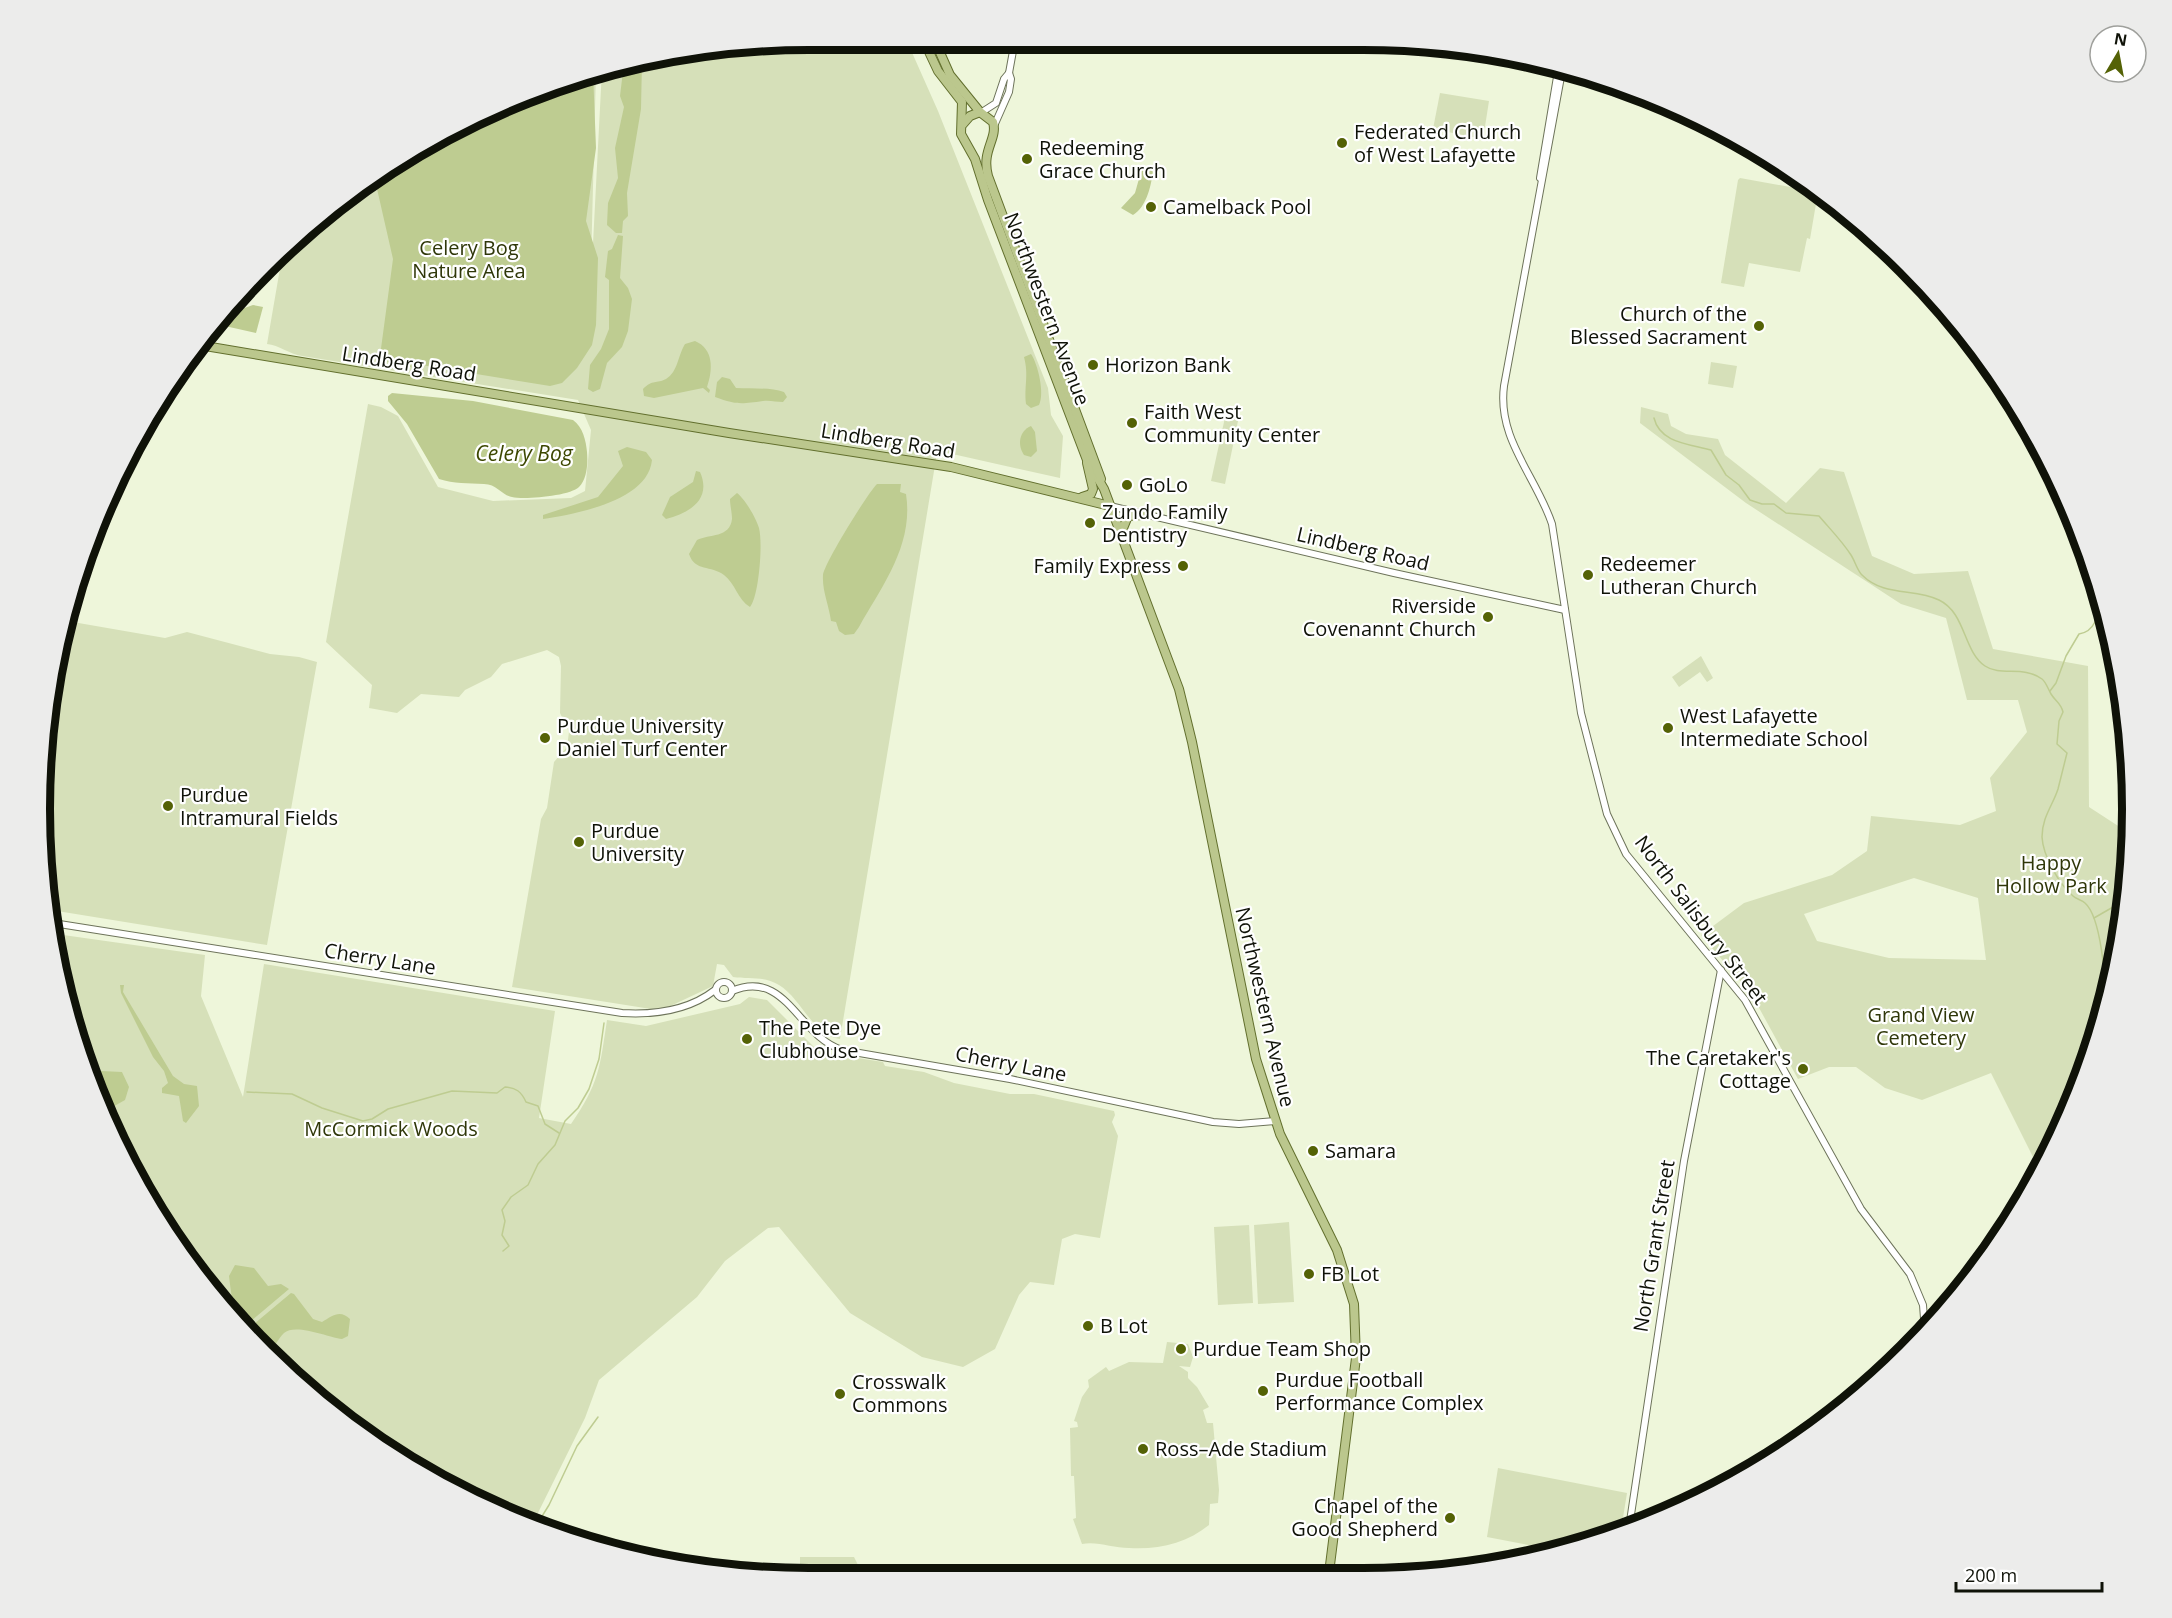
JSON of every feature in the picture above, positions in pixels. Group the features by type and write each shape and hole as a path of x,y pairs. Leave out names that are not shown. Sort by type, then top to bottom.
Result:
{"main road":[{"path":"928,50 938,71 962,102 961,134 967,144 977,148 988,145 994,126 991,119 981,112 950,75 939,50"},
{"path":"963,124 970,116 981,112"},
{"name":"Northwestern Avenue","path":"967,144 975,159 988,200 1087,460 1102,483"},
{"name":"Northwestern Avenue","path":"988,145 985,161 988,176 1096,459 1110,506 1179,689 1192,742 1256,1059 1275,1121 1337,1250 1354,1304 1356,1358 1330,1568"},
{"name":"Lindberg Road","path":"206,346 677,425 951,467 1110,506"},
{"path":"1081,498 1091,494 1093,489 1087,460"},
{"path":"1120,533 1128,516 1142,515"}],"street":[{"path":"981,112 996,103 1009,74 1013,50"},
{"path":"994,126 1009,92 1011,79 1009,74"},
{"name":"North Salisbury Street","path":"1559,75 1504,386 1503,412 1510,442 1542,496 1552,524 1583,723 1607,814 1626,854 1746,1000 1861,1209 1910,1274 1923,1305 1924,1320"},
{"name":"Lindberg Road","path":"1110,506 1517,601 1565,610"},
{"name":"Cherry Lane","path":"59,924 622,1013 661,1013 716,993"},
{"name":"North Grant Street","path":"1630,1520 1672,1231 1721,970"},
{"path":"721,982 731,988 727,998 716,993 721,982"},
{"name":"Cherry Lane","path":"731,988 747,986 766,988 783,998 820,1038 842,1050 1010,1079 1214,1122 1239,1124 1275,1121"}],"green space":[{"name":"Celery Bog Nature Area","path":"911,50 938,111 1048,388 1051,415 1063,436 1060,478 948,453 937,453 840,1039 830,1036 814,1024 787,991 779,985 762,979 733,977 724,965 717,964 713,986 664,1009 651,1009 512,987 541,819 547,808 554,762 567,747 569,732 560,713 561,666 559,657 547,650 502,664 491,677 465,690 459,697 421,694 397,713 369,708 372,685 326,642 368,404 381,407 398,416 438,487 493,501 571,498 585,491 591,430 578,400 302,356 267,344 281,264 347,206 387,177 429,151 518,107 596,80 590,302 602,78 661,64 759,51"},
{"path":"1440,93 1489,101 1483,139 1433,129"},
{"path":"1740,178 1802,189 1817,200 1810,239 1807,238 1800,272 1749,263 1744,287 1721,283"},
{"path":"1711,362 1737,366 1733,388 1708,384"},
{"name":"Happy Hollow Park","path":"1641,407 1668,414 1671,426 1686,434 1718,439 1725,455 1786,503 1820,468 1844,472 1872,556 1914,574 1968,571 1993,649 2088,666 2089,807 2122,828 2116,908 2097,1006 2065,1100 2035,1162 1991,1073 1922,1100 1885,1088 1856,1067 1829,1067 1798,1079 1752,995 1701,935 1744,903 1832,875 1867,851 1871,816 1960,825 1996,811 1990,778 2027,732 2018,700 1967,700 1946,618 1901,604 1746,503 1640,423","holes":["1914,878 1978,898 1986,960 1889,958 1817,941 1804,914"]},
{"path":"1226,413 1239,416 1225,484 1211,481"},
{"name":"Purdue Intramural Fields","path":"73,622 165,638 187,632 270,654 299,657 317,662 267,945 56,911 51,859 51,759 56,710"},
{"path":"1701,656 1713,678 1707,682 1700,672 1679,687 1672,677"},
{"name":"McCormick Woods","path":"60,935 205,955 201,996 243,1097 264,964 555,1011 539,1118 571,1124 597,1075 607,1020 646,1026 740,1004 749,997 767,1000 814,1047 826,1053 883,1062 885,1066 924,1072 954,1083 1010,1094 1034,1094 1114,1111 1112,1122 1118,1136 1100,1238 1075,1234 1062,1239 1054,1285 1030,1282 1019,1295 995,1349 963,1367 922,1357 850,1313 779,1227 768,1228 725,1261 697,1297 599,1380 585,1418 536,1517 473,1490 387,1441 308,1380 272,1346 238,1310 177,1231 128,1145 98,1076 74,1000"},
{"path":"1289,1222 1294,1302 1258,1304 1254,1225"},
{"path":"1249,1225 1253,1303 1218,1305 1214,1227"},
{"name":"Ross–Ade Stadium","path":"1167,1342 1188,1344 1193,1357 1190,1367 1179,1366 1188,1372 1188,1378 1197,1387 1209,1407 1203,1410 1207,1423 1213,1423 1219,1490 1218,1503 1210,1504 1209,1525 1182,1541 1151,1548 1082,1544 1073,1519 1076,1518 1074,1476 1071,1476 1070,1428 1078,1427 1077,1422 1074,1421 1082,1397 1089,1387 1088,1380 1106,1367 1109,1371 1129,1362 1163,1363"},
{"path":"1498,1468 1627,1493 1622,1522 1560,1543 1541,1547 1487,1537"},
{"path":"800,1557 854,1557 860,1568 809,1568 800,1568"}],"water":[{"path":"642,68 641,109 627,193 628,216 623,221 622,233 616,233 607,225 608,203 618,178 615,148 624,107 620,96 623,73"},
{"name":"Celery Bog","path":"593,81 596,148 586,221 598,258 596,325 592,345 577,368 562,383 550,386 421,365 410,367 389,363 380,356 393,259 376,185 429,151 473,128 518,107"},
{"path":"1142,168 1153,169 1150,188 1142,206 1133,215 1121,208 1135,193"},
{"path":"618,235 623,236 620,278 628,288 632,299 628,331 622,347 607,363 600,389 593,392 588,389 590,365 601,349 609,329 609,280 605,277 608,251 612,249"},
{"path":"253,305 263,307 256,333 223,326 235,311"},
{"path":"695,341 706,349 709,355 711,367 707,387 710,390 709,393 703,388 654,398 644,396 643,389 649,384 670,376 685,344"},
{"path":"1031,354 1038,372 1041,400 1039,405 1031,408 1026,404 1024,357"},
{"path":"722,377 730,379 736,388 779,390 787,397 783,402 734,403 722,400 715,397 717,382"},
{"name":"Celery Bog","path":"392,393 473,401 573,420 582,430 586,443 587,461 584,480 579,487 566,493 547,497 518,498 508,496 488,484 456,483 439,479 407,424 388,401 388,396"},
{"path":"1031,426 1035,432 1037,451 1031,457 1024,455 1020,439 1024,431"},
{"path":"627,447 646,452 652,460 648,474 638,486 608,503 591,509 543,519 543,515 598,497 623,466 618,451"},
{"path":"696,471 700,472 703,482 701,497 690,509 666,519 662,515 670,497 693,482"},
{"path":"877,484 901,484 900,492 906,494 905,531 901,548 877,596 854,634 845,635 839,631 836,622 831,621 823,575 847,529"},
{"path":"737,493 753,514 760,535 758,581 750,607 724,575 699,566 689,554 697,540 727,529 732,519 730,499"},
{"path":"120,985 124,985 123,992 173,1076 184,1084 197,1086 199,1106 186,1123 183,1121 179,1096 162,1093 162,1088 168,1083 164,1071 153,1057 121,993"},
{"path":"101,1071 122,1072 129,1087 125,1100 111,1108 98,1075"},
{"path":"235,1265 254,1268 268,1286 281,1284 289,1289 250,1322 234,1305 229,1276"},
{"path":"291,1293 313,1319 322,1322 336,1314 343,1314 350,1319 348,1336 342,1339 296,1329 284,1333 273,1347 253,1325"}],"waterway":[{"path":"1654,418 1662,433 1669,438 1711,450 1726,475 1739,485 1750,500 1762,504 1774,504 1786,513 1819,516 1840,540 1860,573 1871,582 1889,589 1929,596 1948,606 1960,623 1972,651 1985,666 1998,671 2035,675 2045,682 2063,712 2059,721 2057,744 2067,753 2058,789 2042,830 2043,844 2057,877 2068,891 2085,903 2090,910 2099,935 2104,974"},
{"path":"2050,691 2079,634 2094,625 2098,614"},
{"path":"2094,918 2116,905"},
{"path":"503,1251 509,1246 502,1235 505,1221 502,1210 511,1197 528,1185 538,1164 555,1145 565,1121 578,1108 589,1089 599,1059 604,1023"},
{"path":"247,1092 292,1094 322,1108 363,1121 372,1119 388,1109 452,1091 497,1093 509,1087 520,1093 526,1102 538,1106 545,1124 559,1133"},
{"path":"540,1519 577,1446 598,1417"}],"place":[{"name":"Federated Church of West Lafayette","path":"1342,143"},
{"name":"Redeeming Grace Church","path":"1027,159"},
{"name":"Camelback Pool","path":"1151,207"},
{"name":"Church of the Blessed Sacrament","path":"1759,326"},
{"name":"Horizon Bank","path":"1093,365"},
{"name":"Faith West Community Center","path":"1132,423"},
{"name":"GoLo","path":"1127,485"},
{"name":"Zundo Family Dentistry","path":"1090,523"},
{"name":"Family Express","path":"1183,566"},
{"name":"Redeemer Lutheran Church","path":"1588,575"},
{"name":"Riverside Covenannt Church","path":"1488,617"},
{"name":"West Lafayette Intermediate School","path":"1668,728"},
{"name":"Purdue University Daniel Turf Center","path":"545,738"},
{"name":"Purdue Intramural Fields","path":"168,806"},
{"name":"Purdue University","path":"579,842"},
{"name":"The Pete Dye Clubhouse","path":"747,1039"},
{"name":"The Caretaker's Cottage","path":"1803,1069"},
{"name":"Samara","path":"1313,1151"},
{"name":"FB Lot","path":"1309,1274"},
{"name":"B Lot","path":"1088,1326"},
{"name":"Purdue Team Shop","path":"1181,1349"},
{"name":"Purdue Football Performance Complex","path":"1263,1391"},
{"name":"Crosswalk Commons","path":"840,1394"},
{"name":"Ross–Ade Stadium","path":"1143,1449"},
{"name":"Chapel of the Good Shepherd","path":"1450,1518"}],"park label":[{"name":"Grand View Cemetery","path":"1921,1026"}]}
